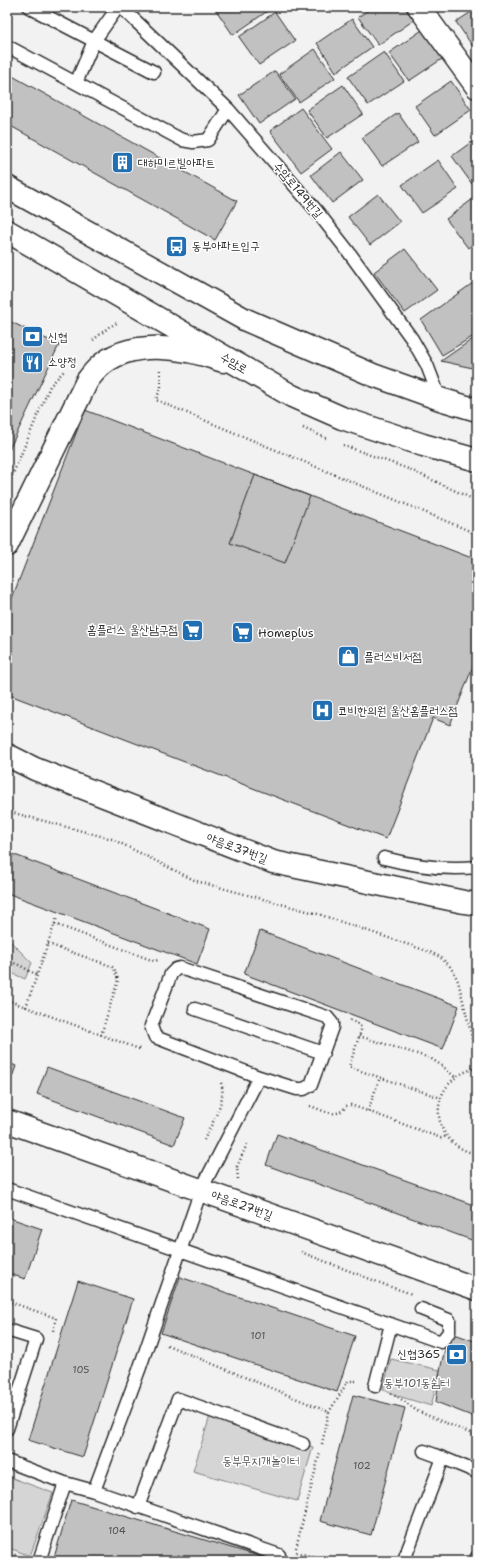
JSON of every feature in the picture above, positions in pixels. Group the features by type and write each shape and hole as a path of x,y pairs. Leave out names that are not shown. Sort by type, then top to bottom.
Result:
{"street":[{"path":"418,7 477,87"},
{"path":"7,187 246,320 373,375 440,399 477,410"},
{"name":"수암로","path":"7,231 292,396 342,418 423,445 477,460"},
{"path":"7,545 87,381 97,369 108,360 135,350 151,347 172,348 195,352 245,370"},
{"name":"야음로37번길","path":"7,755 35,769 273,862 477,904"},
{"name":"야음로27번길","path":"7,1121 477,1289"}],"lane":[{"path":"29,7 154,72"},
{"path":"76,83 94,41 120,7"},
{"name":"수암로149번길","path":"120,7 228,109 315,209 348,251 412,339 427,365 440,399"},
{"path":"7,46 182,140 192,142 208,140 228,109"},
{"path":"384,858 406,864 457,869 477,867"},
{"path":"176,969 183,969 327,1017 332,1023 323,1053 309,1087 297,1089 260,1077 155,1037 151,1026 173,971 176,969"},
{"path":"195,1009 323,1053"},
{"path":"94,1492 150,1339 201,1190 260,1077"},
{"path":"7,1189 441,1342 449,1332 449,1320 421,1309"},
{"path":"375,1386 392,1324"},
{"path":"7,1330 36,1339 7,1429"},
{"path":"138,1507 178,1399 303,1444"},
{"path":"424,1451 477,1472"},
{"path":"407,1561 404,1560 443,1458"},
{"path":"7,1461 279,1555"},
{"path":"40,1561 65,1482"},
{"path":"475,1561 477,1557"}],"path":[{"path":"89,345 98,335 117,323 118,317"},
{"path":"7,489 50,386 70,365"},
{"path":"159,366 161,387 156,400 477,534"},
{"path":"7,810 112,839 196,881 318,914 423,949 440,957 449,965 458,981 471,1033 477,1067 467,1070 455,1077 445,1087 439,1101 438,1115 442,1129 450,1141 462,1150 477,1154"},
{"path":"26,1007 57,917"},
{"path":"54,924 154,961"},
{"path":"48,944 114,968 118,980 101,1035"},
{"path":"7,960 37,975"},
{"path":"7,1000 144,1050"},
{"path":"359,1036 430,1058 441,1064 455,1077"},
{"path":"349,1067 441,1098"},
{"path":"204,1141 222,1101 221,1083 215,1077"},
{"path":"368,1111 380,1077"},
{"path":"306,1104 332,1113 342,1112 346,1106 350,1105 441,1138 447,1136"},
{"path":"239,1181 237,1176 237,1167 248,1142"},
{"path":"7,1301 56,1318 52,1333"},
{"path":"150,1339 329,1412"},
{"path":"329,1561 295,1552 329,1412 348,1381 367,1382 398,1396 417,1411 477,1436"},
{"path":"7,1552 26,1559"},
{"path":"312,1561 313,1557"}],"green space":[{"path":"7,938 32,963 25,979 7,971"},
{"name":"동부101동쉼터","path":"391,1359 440,1370 431,1406 398,1396 383,1389"},
{"name":"동부무지개놀이터","path":"210,1416 313,1447 297,1501 193,1471"},
{"path":"7,1476 53,1493 30,1556 7,1547"}],"building":[{"path":"214,7 266,7 269,10 233,35"},
{"path":"373,7 404,7 414,20 378,45 358,17"},
{"path":"477,8 477,50 476,51 456,22"},
{"path":"275,12 295,41 259,65 239,37"},
{"path":"352,19 372,47 336,72 317,43"},
{"path":"425,28 445,57 409,81 389,53"},
{"path":"315,49 335,78 299,102 279,74"},
{"path":"384,52 404,81 368,105 348,77"},
{"path":"275,71 295,99 259,124 239,95"},
{"name":"대하미르빌아파트","path":"7,73 237,201 215,240 7,124"},
{"path":"451,81 471,110 435,135 415,106"},
{"path":"343,85 363,114 327,138 307,110"},
{"path":"301,108 332,149 301,172 270,131"},
{"path":"398,113 418,142 382,166 362,138"},
{"path":"477,138 477,180 472,184 452,156"},
{"path":"341,152 363,180 332,203 311,175"},
{"path":"438,160 458,189 422,213 402,185"},
{"path":"378,194 400,222 370,245 348,217"},
{"path":"477,196 477,241 468,248 446,219"},
{"path":"405,249 437,290 405,313 374,272"},
{"path":"477,280 477,334 442,355 421,320"},
{"path":"7,320 59,345 7,454"},
{"path":"477,336 477,369 441,361"},
{"name":"Homeplus","path":"85,410 477,560 477,656 450,725 433,718 386,839 7,694 7,611"},
{"path":"255,475 310,496 285,563 230,543"},
{"path":"7,852 210,929 197,964 7,893"},
{"path":"260,931 459,1006 443,1049 244,974"},
{"path":"7,1062 16,1066 7,1091"},
{"path":"47,1067 185,1118 174,1145 37,1094"},
{"path":"277,1134 477,1206 477,1242 266,1165"},
{"path":"7,1217 42,1229 25,1279 7,1273"},
{"path":"180,1277 355,1336 337,1392 161,1333"},
{"path":"78,1281 133,1299 83,1457 28,1440"},
{"path":"449,1332 477,1342 477,1418 436,1402 440,1370"},
{"path":"353,1395 405,1408 371,1535 320,1521"},
{"path":"71,1500 275,1561 53,1561"}],"place":[{"name":"대하미르빌아파트","path":"122,163"},
{"name":"동부아파트입구","path":"177,246"},
{"name":"신협","path":"32,337"},
{"name":"소양정","path":"33,362"},
{"name":"홈플러스 울산남구점","path":"193,630"},
{"name":"Homeplus","path":"242,633"},
{"name":"플러스비서점","path":"349,657"},
{"name":"코비한의원 울산홈플러스점","path":"322,711"},
{"name":"신협365","path":"456,1354"}]}
